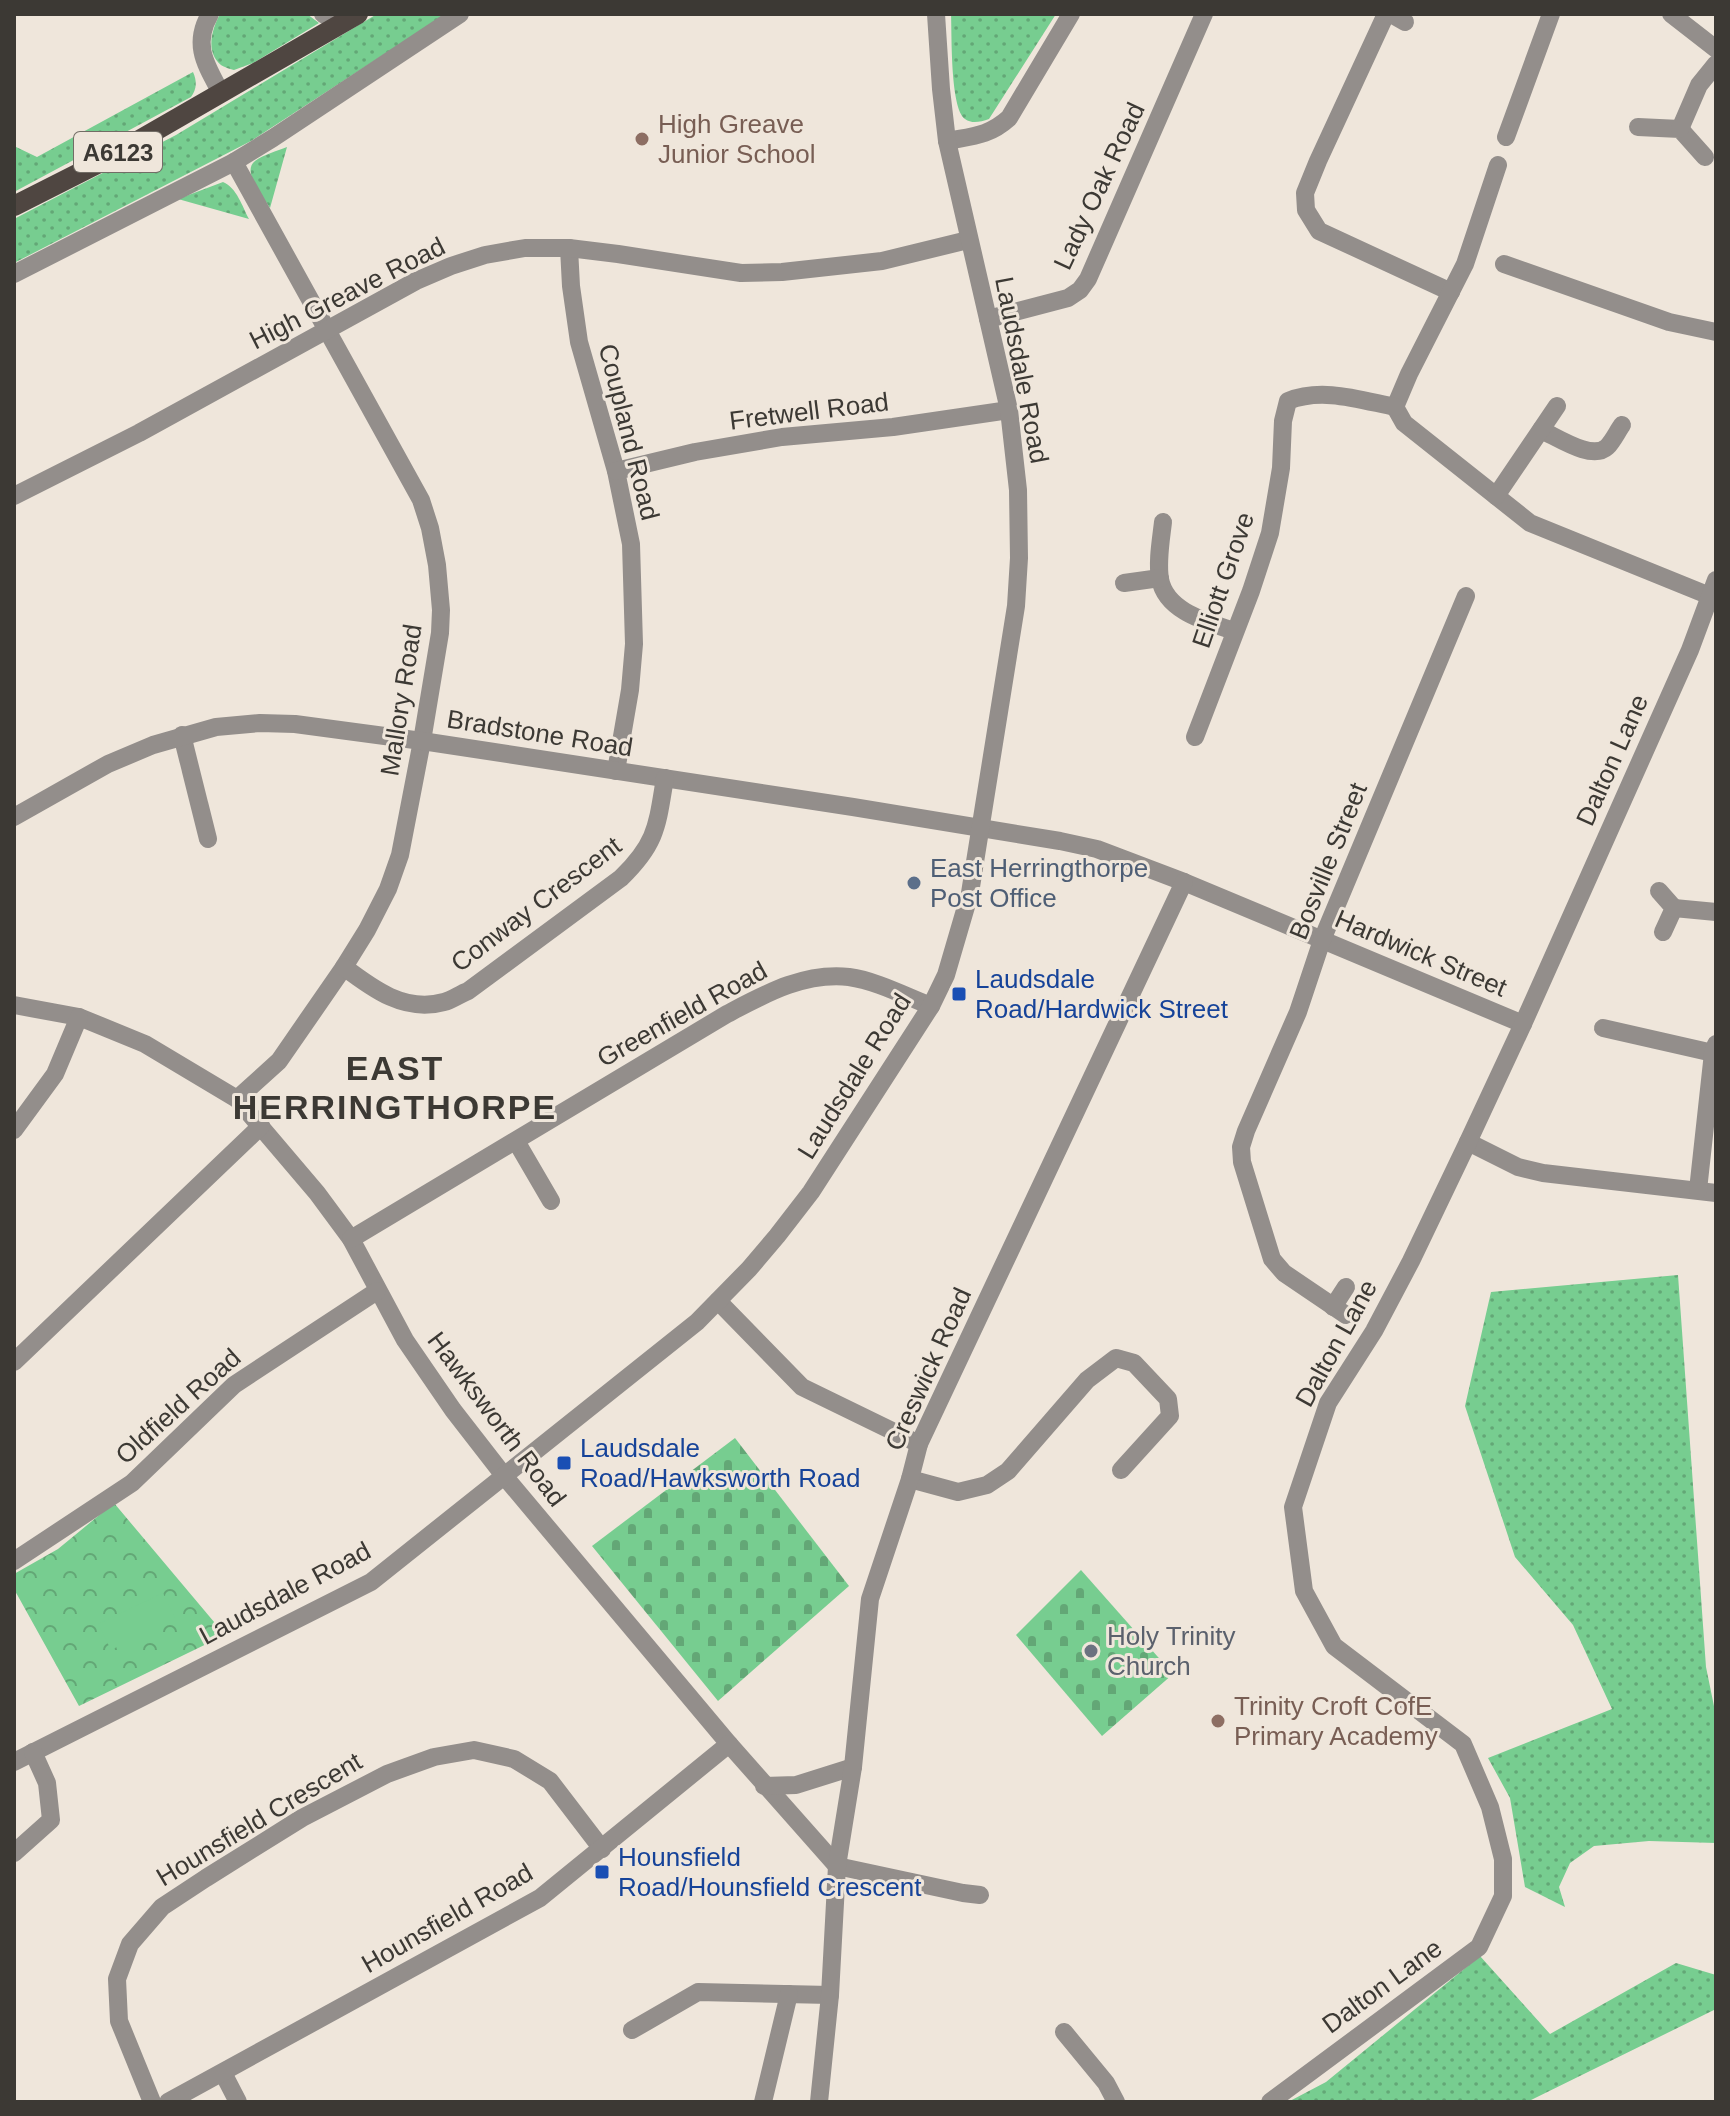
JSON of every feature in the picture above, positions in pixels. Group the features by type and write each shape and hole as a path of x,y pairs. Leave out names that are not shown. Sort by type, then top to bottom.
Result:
{"main road":[{"name":"A6123","path":"14,206 103,161 221,93 341,17"}],"street":[{"path":"210,14 201,39 202,51 221,93"},
{"path":"14,274 234,162 460,14"},
{"name":"Laudsdale Road","path":"14,1762 371,1582 697,1322 777,1236 811,1192 931,1006 946,975 970,893 1016,606 1019,558 1018,490 1009,410 947,141 936,14"},
{"path":"947,141 986,134 1009,118 1071,14"},
{"name":"Lady Oak Road","path":"988,319 1068,298 1080,290 1088,279 1204,14"},
{"path":"1506,137 1551,14"},
{"path":"1671,14 1716,49"},
{"path":"1394,17 1318,161 1305,193 1306,210 1319,231 1451,292"},
{"path":"1680,129 1699,85 1716,64"},
{"path":"1638,127 1680,129 1705,157"},
{"name":"Mallory Road","path":"234,162 421,500 437,565 440,633 400,855 388,889 344,967 279,1061 237,1099"},
{"path":"1498,165 1465,264 1395,407 1404,423 1530,523 1713,588"},
{"name":"High Greave Road","path":"14,496 152,426 416,281 485,255 525,248 569,248 741,273 782,272 882,261 968,240"},
{"name":"Coupland Road","path":"569,248 579,342 616,471 631,544 634,644 630,690 616,771"},
{"path":"1504,264 1669,322 1716,332"},
{"name":"Elliott Grove","path":"1195,737 1270,533 1288,401 1302,395 1323,394 1395,407"},
{"path":"1496,496 1557,406"},
{"name":"Fretwell Road","path":"616,471 695,452 782,437 893,427 1009,410"},
{"path":"1541,430 1587,452 1599,452 1608,446 1622,425"},
{"path":"1163,522 1160,578 1165,592 1178,607 1234,631"},
{"path":"1124,583 1160,578"},
{"name":"Dalton Lane","path":"1270,2102 1479,1947 1503,1896 1503,1859 1490,1807 1463,1744 1334,1646 1304,1591 1293,1507 1328,1403 1374,1331 1468,1142 1690,650 1713,588"},
{"name":"Bosville Street","path":"1346,1287 1340,1311 1284,1273 1272,1259 1242,1162 1241,1147 1298,1012 1322,940 1466,596"},
{"name":"Bradstone Road","path":"14,817 108,764 153,745 216,727 283,723 422,741 980,828"},
{"path":"182,735 208,839"},
{"name":"Conway Crescent","path":"344,967 378,992 396,1000 421,1005 445,1002 468,991 621,878 639,860 652,840 665,778"},
{"name":"Hardwick Street","path":"980,828 1097,849 1184,882 1523,1024"},
{"name":"Creswick Road","path":"819,2102 830,1995 837,1866 853,1767 870,1599 919,1444 1184,882"},
{"path":"1659,891 1674,908 1716,912"},
{"path":"1663,932 1674,908"},
{"name":"Greenfield Road","path":"351,1239 768,992 794,982 849,977 931,1006"},
{"name":"Hawksworth Road","path":"14,1005 79,1017 145,1044 237,1099 317,1193 351,1239 405,1340 440,1394 505,1477 764,1786 837,1866"},
{"path":"14,1130 55,1074 79,1017"},
{"path":"1468,1142 1518,1167 1543,1173 1707,1191 1715,1048 1603,1028"},
{"path":"14,1362 261,1126"},
{"path":"516,1141 551,1201"},
{"name":"Oldfield Road","path":"14,1561 132,1483 234,1385 377,1291"},
{"path":"718,1301 802,1387 919,1444"},
{"path":"910,1479 958,1492 987,1485 1008,1471 1087,1380 1116,1358 1134,1363 1168,1399 1170,1416 1121,1470"},
{"name":"Hounsfield Road","path":"168,2102 540,1898 729,1744"},
{"name":"Hounsfield Crescent","path":"152,2102 119,2021 117,1979 130,1944 162,1907 302,1818 387,1774 434,1757 474,1750 514,1759 550,1781 602,1849"},
{"path":"14,1853 51,1820 47,1783 33,1752"},
{"path":"764,1786 796,1785 853,1767"},
{"path":"837,1866 980,1895"},
{"path":"632,2030 698,1992 830,1995"},
{"path":"763,2102 789,1994"},
{"path":"1064,2032 1106,2083 1116,2102"},
{"path":"223,2073 238,2102"}],"green space":[{"path":"220,14 307,14 319,23 253,63 234,70 221,65 213,54 213,33"},
{"path":"377,14 446,14 251,141 14,263 14,219 176,135"},
{"path":"951,14 1056,14 989,119 970,122 960,112 954,86"},
{"path":"193,72 196,85 191,97 14,192 14,146 37,157"},
{"path":"287,147 270,208 255,185 251,166 262,157"},
{"path":"223,182 236,193 249,219 178,199"},
{"path":"1678,1275 1706,1667 1716,1716 1716,1843 1649,1841 1594,1846 1570,1863 1559,1887 1565,1907 1525,1887 1510,1798 1488,1758 1612,1709 1573,1625 1515,1557 1465,1406 1491,1292"},
{"path":"735,1438 849,1586 718,1701 592,1546"},
{"path":"114,1503 225,1635 79,1706 14,1589 14,1574 58,1549"},
{"path":"1081,1570 1173,1674 1102,1736 1016,1635"},
{"path":"163,1593 175,1618 111,1650 98,1624"},
{"path":"1480,1956 1550,2034 1676,1963 1716,1975 1716,2009 1527,2102 1288,2102 1326,2082"}],"place":[{"name":"High Greave Junior School","path":"642,139"},
{"name":"East Herringthorpe Post Office","path":"914,883"},
{"name":"Laudsdale Road/Hardwick Street","path":"959,994"},
{"name":"Laudsdale Road/Hawksworth Road","path":"564,1463"},
{"name":"Holy Trinity Church","path":"1091,1651"},
{"name":"Trinity Croft CofE Primary Academy","path":"1218,1721"},
{"name":"Hounsfield Road/Hounsfield Crescent","path":"602,1872"}],"district":[{"name":"EAST HERRINGTHORPE","path":"395,1088"}]}
